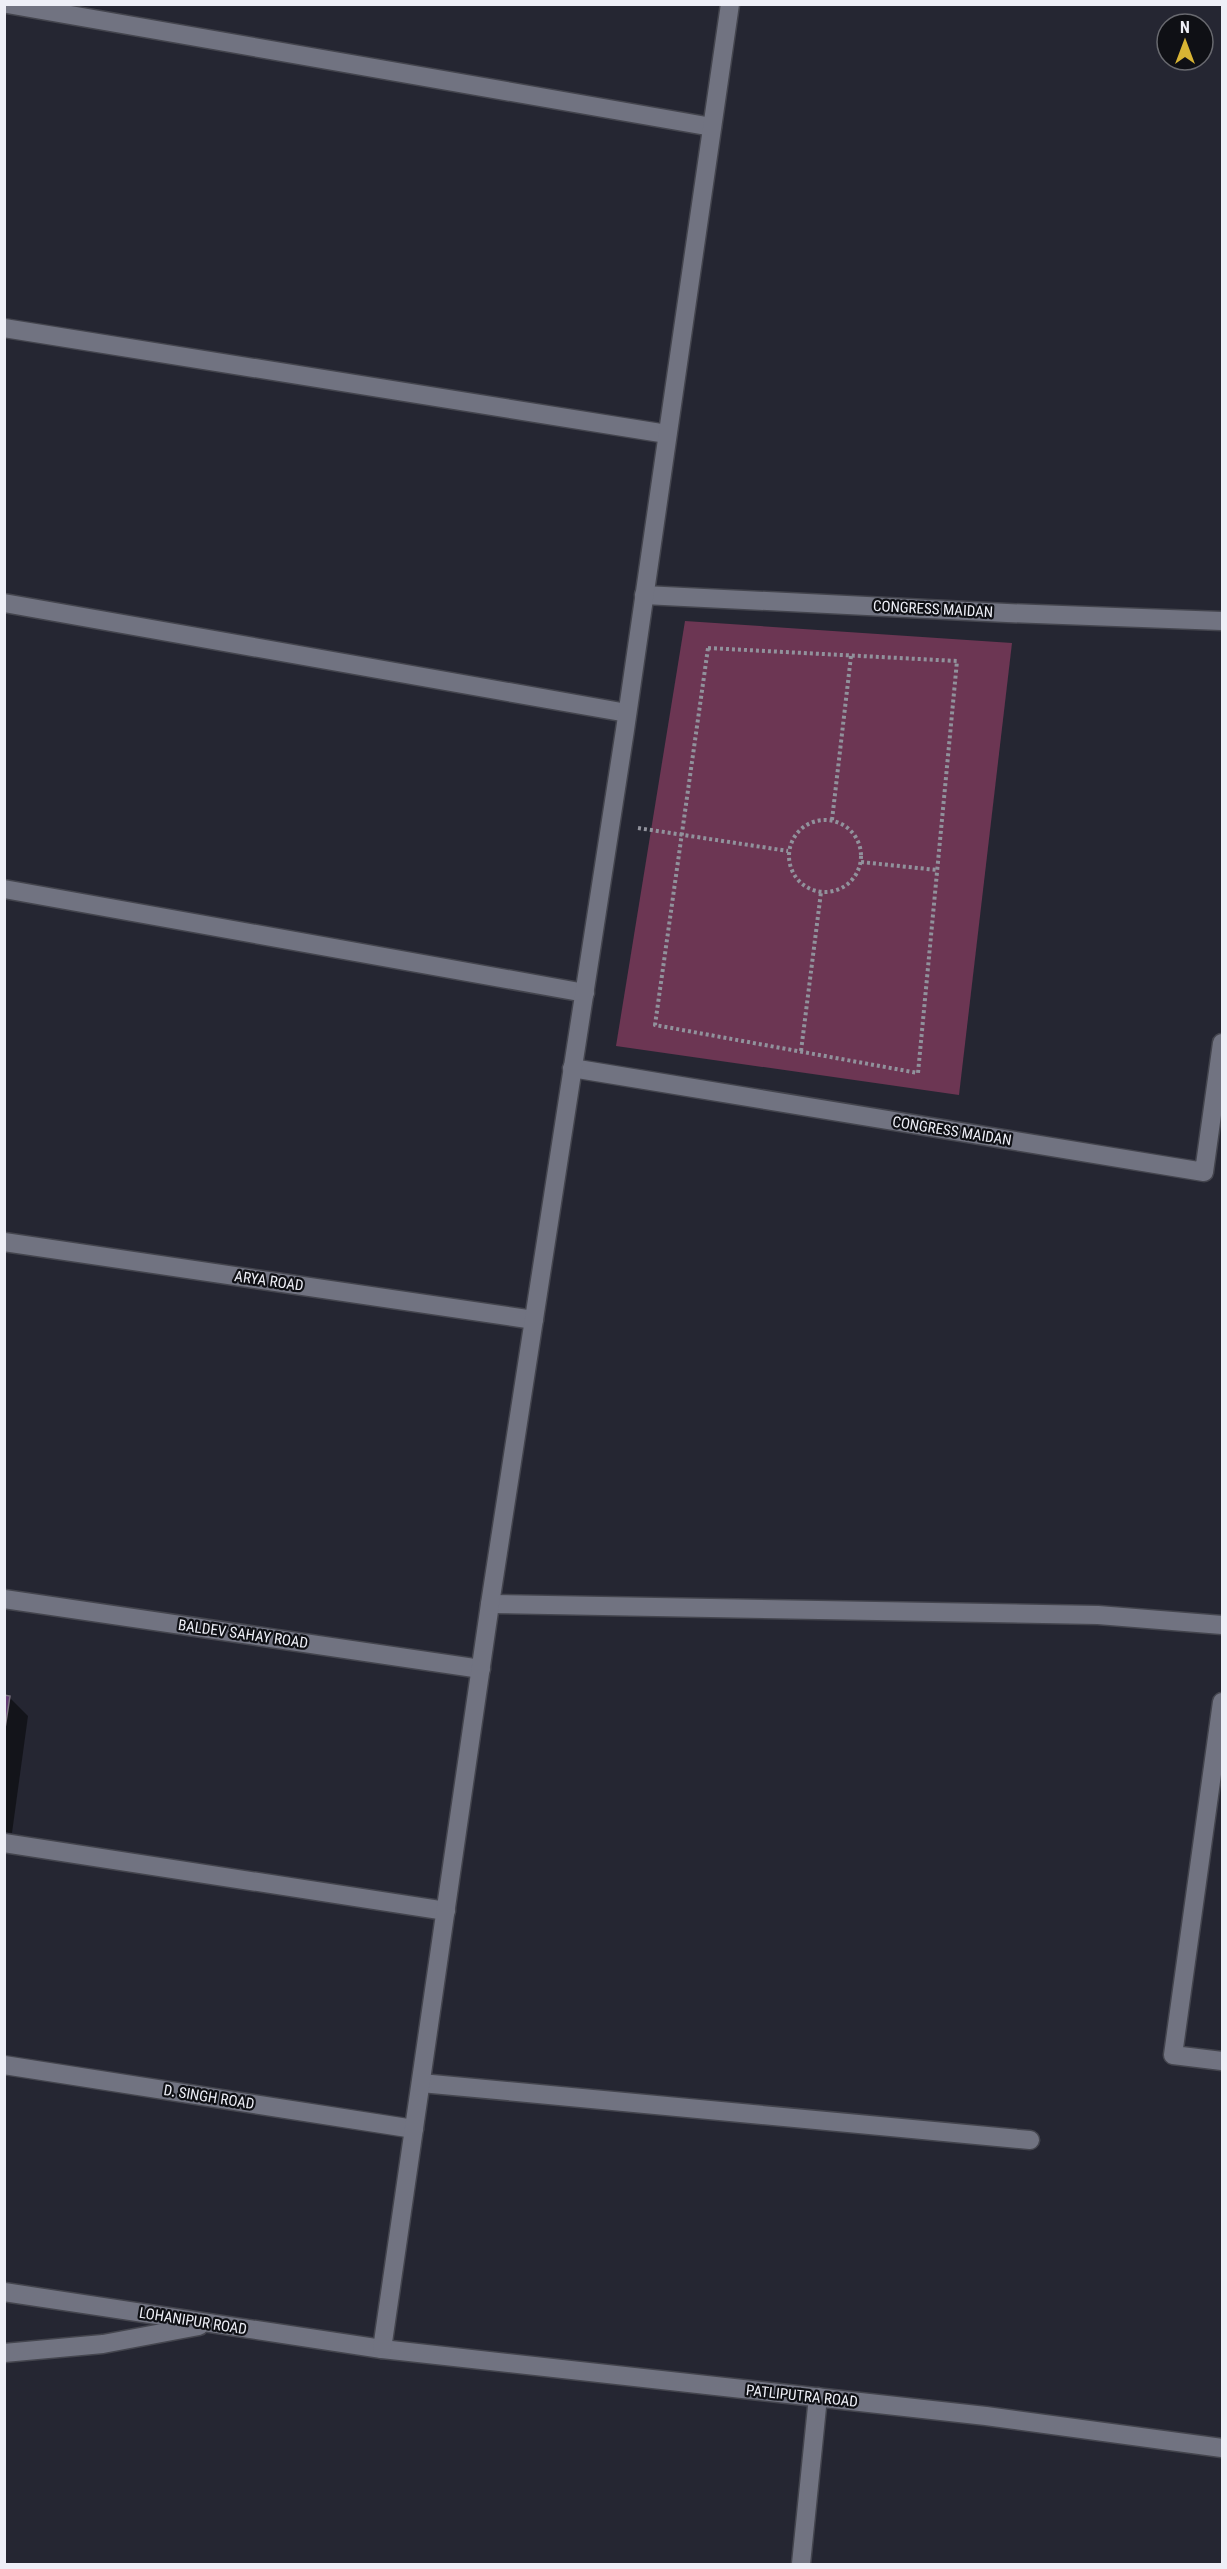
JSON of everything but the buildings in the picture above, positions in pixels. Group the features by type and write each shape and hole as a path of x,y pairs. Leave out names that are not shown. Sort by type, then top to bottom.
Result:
{"street":[{"path":"7,4 712,127"},
{"path":"381,2349 490,1604 627,713 730,4"},
{"path":"4,328 668,434"},
{"name":"CONGRESS MAIDAN","path":"644,595 1222,621"},
{"path":"4,603 627,713"},
{"path":"4,889 585,993"},
{"name":"CONGRESS MAIDAN","path":"572,1068 1213,1173 1222,1043"},
{"name":"ARYA ROAD","path":"4,1242 534,1320"},
{"name":"BALDEV SAHAY ROAD","path":"4,1599 481,1669"},
{"path":"490,1604 1098,1615 1222,1625"},
{"path":"1222,1702 1173,2055 1222,2061"},
{"path":"4,1843 446,1911"},
{"name":"D. SINGH ROAD","path":"4,2065 414,2129"},
{"path":"421,2083 1030,2140"},
{"name":"LOHANIPUR ROAD","path":"4,2292 381,2349"},
{"path":"4,2353 103,2344 211,2324"},
{"name":"PATLIPUTRA ROAD","path":"381,2349 986,2416 1222,2448"},
{"path":"801,2565 818,2397"}],"path":[{"path":"708,648 957,661 918,1073 655,1025 681,836 708,648"},
{"path":"832,820 851,656"},
{"path":"832,820 852,831 861,851 861,862 858,872 843,889 821,892 799,883 788,862 788,850 792,839 809,823 832,820"},
{"path":"610,824 788,850"},
{"path":"861,862 937,870"},
{"path":"801,1051 821,892"}],"shaded area":[{"path":"685,621 1012,643 959,1095 616,1046"}]}
